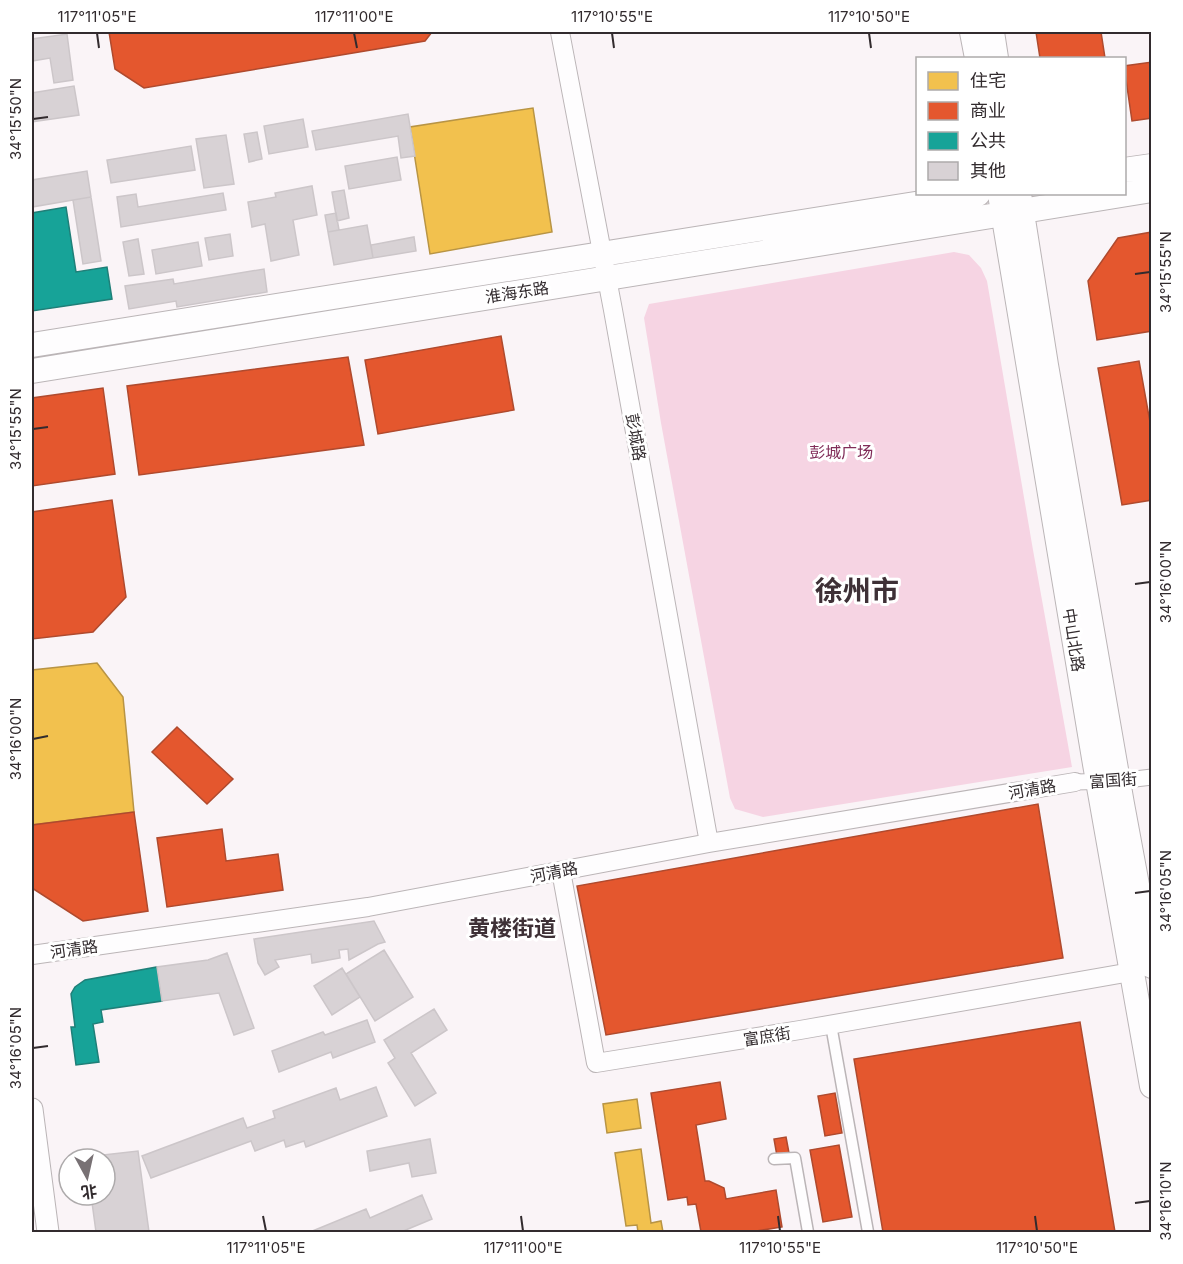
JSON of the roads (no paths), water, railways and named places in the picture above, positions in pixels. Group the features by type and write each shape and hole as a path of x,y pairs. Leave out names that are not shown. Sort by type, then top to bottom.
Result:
{"main road":[{"path":"972,32 977,57"},
{"path":"992,32 996,57"},
{"path":"1126,170 1152,166"},
{"name":"淮海东路","path":"1126,192 1152,190"},
{"name":"淮海东路","path":"32,345 972,195"},
{"name":"淮海东路","path":"32,371 607,278 1011,203 1098,195"},
{"name":"中山北路","path":"1011,203 1097,781 1141,969 1152,1086"},
{"path":"32,1109 48,1233"}],"street":[{"name":"彭城路","path":"560,32 710,843"},
{"name":"富国街","path":"1097,781 1152,777"},
{"name":"河清路","path":"32,955 368,907 710,843 1097,781"},
{"name":"富庶街","path":"561,871 596,1064 831,1025 1141,969"},
{"path":"831,1025 868,1233"},
{"path":"774,1159 795,1158 808,1233"}],"district":[{"name":"徐州市","path":"857,591"},
{"name":"黄楼街道","path":"512,928"}],"park label":[{"name":"彭城广场","path":"841,452"}]}
